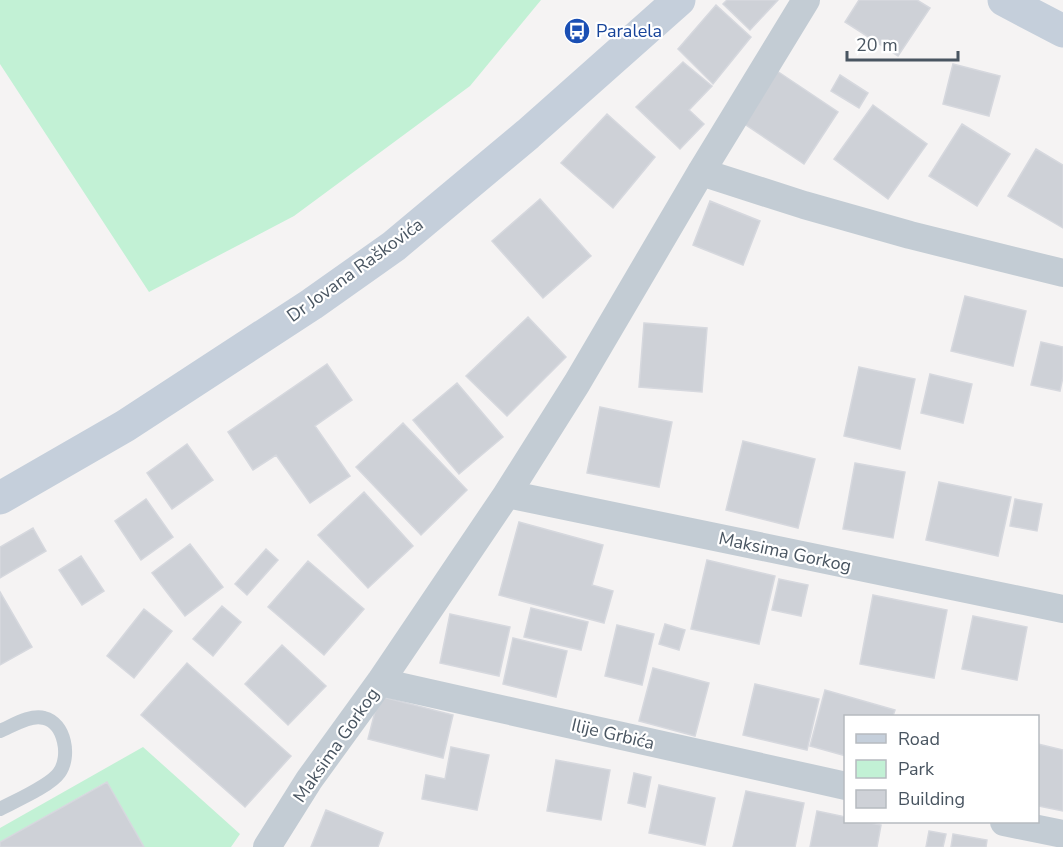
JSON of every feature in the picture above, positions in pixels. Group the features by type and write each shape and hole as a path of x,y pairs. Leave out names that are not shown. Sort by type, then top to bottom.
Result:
{"street":[{"name":"Dr Jovana Raškovića","path":"0,498 125,426 312,304 393,246 528,134 679,0"},
{"name":"Maksima Gorkog","path":"267,847 309,780 380,682 507,494 577,383 701,172 806,0"},
{"path":"1004,0 1063,31"},
{"path":"701,172 804,205 910,235 1063,273"},
{"name":"Maksima Gorkog","path":"507,494 1063,609"},
{"name":"Ilije Grbića","path":"380,682 844,786"},
{"path":"1009,823 1063,834"}],"lane":[{"path":"0,731 30,718 43,717 56,724 60,731 65,760 60,773 49,782 0,809"}],"green space":[{"path":"0,0 541,0 470,86 294,216 149,292 0,64"},
{"path":"143,747 240,834 231,847 144,847 106,782 0,842 0,828"}],"building":[{"path":"727,0 778,0 750,30 723,4"},
{"path":"859,0 917,0 930,8 898,56 845,22"},
{"path":"716,5 751,37 713,84 678,49"},
{"path":"683,62 712,86 689,110 704,124 680,149 636,107"},
{"path":"953,64 1000,76 989,116 943,104"},
{"path":"774,69 838,112 804,164 740,121"},
{"path":"840,75 868,93 859,108 831,91"},
{"path":"873,105 927,144 888,199 834,159"},
{"path":"607,114 655,157 613,208 561,163"},
{"path":"962,124 1010,154 977,206 929,176"},
{"path":"1036,149 1063,165 1063,228 1008,196"},
{"path":"540,199 591,256 543,298 492,241"},
{"path":"710,201 760,221 743,265 693,245"},
{"path":"965,296 1026,311 1013,366 951,351"},
{"path":"528,317 566,357 507,416 466,376"},
{"path":"644,323 707,328 702,392 639,387"},
{"path":"1041,342 1063,347 1063,377 1060,391 1031,385"},
{"path":"327,364 352,400 315,426 350,476 310,503 276,455 253,470 228,432"},
{"path":"859,367 915,379 900,449 844,436"},
{"path":"930,374 972,384 963,423 921,413"},
{"path":"457,383 503,437 459,474 413,420"},
{"path":"600,407 672,422 659,487 587,473"},
{"path":"403,423 467,490 421,535 356,467"},
{"path":"743,441 815,459 798,528 726,510"},
{"path":"187,444 213,480 172,509 147,473"},
{"path":"855,463 905,472 893,538 843,529"},
{"path":"939,482 1011,497 998,556 926,540"},
{"path":"364,492 413,546 368,588 318,535"},
{"path":"146,499 173,537 141,560 115,521"},
{"path":"1015,499 1042,504 1037,531 1010,526"},
{"path":"519,522 603,545 592,585 613,591 604,623 499,595"},
{"path":"33,528 46,551 0,578 0,547"},
{"path":"190,544 223,587 185,616 152,573"},
{"path":"266,549 278,560 247,595 235,584"},
{"path":"81,556 104,591 82,605 59,570"},
{"path":"707,560 775,576 759,644 691,629"},
{"path":"308,561 364,609 324,655 268,607"},
{"path":"779,579 808,585 801,616 772,610"},
{"path":"0,592 32,647 0,665"},
{"path":"873,595 947,610 934,678 860,664"},
{"path":"222,606 241,622 213,656 193,639"},
{"path":"531,608 588,622 581,650 524,637"},
{"path":"144,609 172,631 134,678 107,656"},
{"path":"450,614 510,627 499,676 440,663"},
{"path":"973,616 1027,627 1017,680 962,669"},
{"path":"665,624 685,630 679,650 659,644"},
{"path":"617,625 654,634 642,685 605,676"},
{"path":"513,638 567,651 556,697 503,684"},
{"path":"282,645 326,686 288,725 245,684"},
{"path":"187,663 291,756 245,807 141,715"},
{"path":"653,668 709,683 695,736 639,721"},
{"path":"755,684 819,699 807,750 743,735"},
{"path":"825,690 895,710 893,715 844,715 844,755 810,746"},
{"path":"379,696 453,715 443,758 368,739"},
{"path":"1039,744 1063,750 1063,811 1039,806"},
{"path":"451,747 489,755 477,810 422,799 426,775 445,779"},
{"path":"556,760 610,770 601,820 547,811"},
{"path":"634,773 651,777 645,807 628,803"},
{"path":"107,782 144,847 0,847 0,842"},
{"path":"659,785 715,798 705,845 649,833"},
{"path":"746,791 804,803 795,847 733,847"},
{"path":"326,810 383,833 378,847 311,847"},
{"path":"817,811 844,817 844,823 881,825 877,847 810,847"},
{"path":"929,831 946,834 943,847 926,847"},
{"path":"953,834 987,840 986,847 951,847"}],"place":[{"name":"Paralela","path":"577,31"}]}
